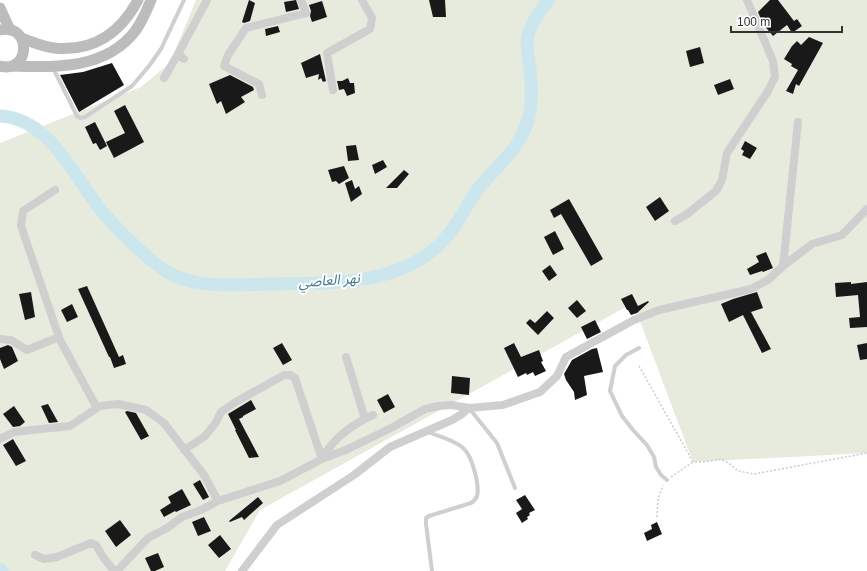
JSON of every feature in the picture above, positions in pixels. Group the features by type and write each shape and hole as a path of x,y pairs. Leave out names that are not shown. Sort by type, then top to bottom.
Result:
{"main road":[{"path":"0,8 5,30 18,35 21,38 52,48 72,49 94,44 109,35 131,13 138,0"},
{"path":"0,66 52,66 90,62 105,56 120,46 135,30 151,0"},
{"path":"12,66 22,56 24,47 21,38"}],"street":[{"path":"164,78 181,57 207,0"},
{"path":"262,95 260,84 224,66 228,55 246,28 306,13 301,0"},
{"path":"333,90 328,53 370,29 372,18 362,0"},
{"path":"675,221 687,214 716,191 722,180 727,153 768,91 775,77 773,62 747,0"},
{"path":"783,266 798,122"},
{"path":"55,190 23,211 21,226 59,337 97,408"},
{"path":"117,571 148,538 182,518 218,501 280,481 322,458 376,435 425,409 452,405 469,408 503,405 540,392 557,376 566,357 634,320 659,310 751,289 768,280 783,266 812,244 842,235 867,209"},
{"path":"0,339 11,340 27,350 59,337"},
{"path":"346,357 365,419"},
{"path":"184,450 204,437 215,424 222,412 234,403 284,375 290,374 295,378 322,458"},
{"path":"0,439 14,432 70,426 100,406 118,404 146,410 164,423 204,475 218,501"},
{"path":"242,571 277,525 354,475 390,447 452,420 469,408"},
{"path":"322,458 327,448 349,429 373,415"},
{"path":"35,555 44,559 57,557 91,543 96,545 114,571"}],"lane":[{"path":"52,66 77,116 80,118 85,117 132,86 149,66 161,49 184,0"},
{"path":"638,348 626,355 615,366 610,391 622,416 647,445 654,457 656,467 661,475 668,480"},
{"path":"469,408 497,443 515,488"},
{"path":"425,431 460,445 466,450 473,465 478,494 475,500 471,503 426,518 432,571"}],"path":[{"path":"639,366 693,462 721,459 738,471 754,474 867,453"}],"shaded area":[{"path":"196,0 867,0 867,453 693,462 633,303 260,510 225,571 0,571 0,143 141,87 170,63"}],"building":[{"path":"249,0 255,3 250,21 244,23 242,22"},
{"path":"296,0 299,9 286,12 284,2"},
{"path":"429,0 445,0 446,17 433,17"},
{"path":"770,0 778,0 794,21 797,19 802,26 792,33 787,25 773,36 763,24 758,12"},
{"path":"322,1 327,17 312,22 309,5"},
{"path":"278,26 280,32 266,36 265,29"},
{"path":"809,37 823,43 799,86 796,84 793,94 786,91 798,70 784,59 797,41 801,45"},
{"path":"700,47 704,63 690,67 686,51"},
{"path":"320,54 326,81 323,82 321,78 318,80 319,74 306,78 301,63"},
{"path":"112,63 124,85 79,112 60,75 83,72"},
{"path":"230,75 253,87 254,90 241,97 245,102 226,114 221,101 217,104 209,84"},
{"path":"348,78 350,83 354,83 355,93 347,96 344,89 339,90 337,81 342,81"},
{"path":"730,79 734,89 718,95 714,85"},
{"path":"125,105 144,142 114,158 106,142 125,133 114,111"},
{"path":"95,122 107,146 100,150 96,143 93,144 85,127"},
{"path":"745,141 757,148 750,159 742,155 744,151 741,149"},
{"path":"356,145 359,160 348,161 346,146"},
{"path":"383,160 387,167 375,174 372,165"},
{"path":"344,166 349,178 339,184 336,181 332,182 328,170"},
{"path":"404,170 409,174 397,188 386,188"},
{"path":"352,180 355,189 359,186 362,194 351,202 345,183"},
{"path":"660,197 669,211 655,221 646,207"},
{"path":"569,199 603,259 591,266 561,214 554,218 550,210"},
{"path":"555,231 564,249 553,255 544,237"},
{"path":"766,252 773,268 750,275 747,269 759,262 756,256"},
{"path":"550,265 557,275 549,281 542,271"},
{"path":"851,282 851,284 867,282 867,327 850,328 849,318 860,317 858,295 836,297 835,283"},
{"path":"87,286 119,357 123,355 126,364 114,368 78,289"},
{"path":"31,292 35,317 25,320 19,294"},
{"path":"757,292 763,308 751,312 771,349 762,353 743,315 729,322 721,304"},
{"path":"632,294 638,306 648,301 649,302 637,313 631,315 621,299"},
{"path":"577,300 586,311 577,318 568,308"},
{"path":"72,304 78,317 67,322 61,310"},
{"path":"547,311 554,318 538,335 526,323 530,319 535,323"},
{"path":"595,320 601,332 587,339 581,327"},
{"path":"282,343 292,360 283,365 273,348"},
{"path":"514,343 521,357 539,350 543,361 541,362 546,371 535,376 533,372 527,375 526,373 518,377 504,348"},
{"path":"867,343 867,359 860,360 857,345"},
{"path":"8,345 12,347 18,361 4,369 0,359 0,348"},
{"path":"597,348 603,372 584,376 587,395 575,400 574,392 564,374 572,360 592,349"},
{"path":"452,376 470,378 469,395 451,393"},
{"path":"388,394 395,407 384,413 377,400"},
{"path":"251,400 256,409 239,419 259,457 249,458 228,414"},
{"path":"48,404 58,422 49,423 41,406"},
{"path":"14,406 25,422 20,426 13,427 3,414"},
{"path":"125,412 136,413 149,436 141,440"},
{"path":"13,439 26,461 16,466 3,445"},
{"path":"200,480 209,497 203,500 193,484"},
{"path":"182,489 191,505 164,517 160,510 171,503 168,497"},
{"path":"525,495 535,510 529,513 530,515 527,517 528,519 522,523 516,513 522,509 516,500"},
{"path":"258,497 263,503 244,520 242,517 230,522 229,521"},
{"path":"204,517 211,531 198,536 192,522"},
{"path":"120,520 131,535 116,547 105,531"},
{"path":"657,522 662,534 647,541 644,533 652,529 651,525"},
{"path":"220,535 231,549 219,558 208,545"},
{"path":"158,553 164,567 151,571 145,558"}],"waterway":[{"name":"نهر العاصي","path":"0,116 18,119 34,128 48,139 61,153 104,214 118,229 161,268 180,278 205,284 230,285 336,282 380,276 401,269 421,259 439,245 455,225 478,189 519,141 529,118 531,102 531,78 527,45 528,36 541,9 549,0"}]}
